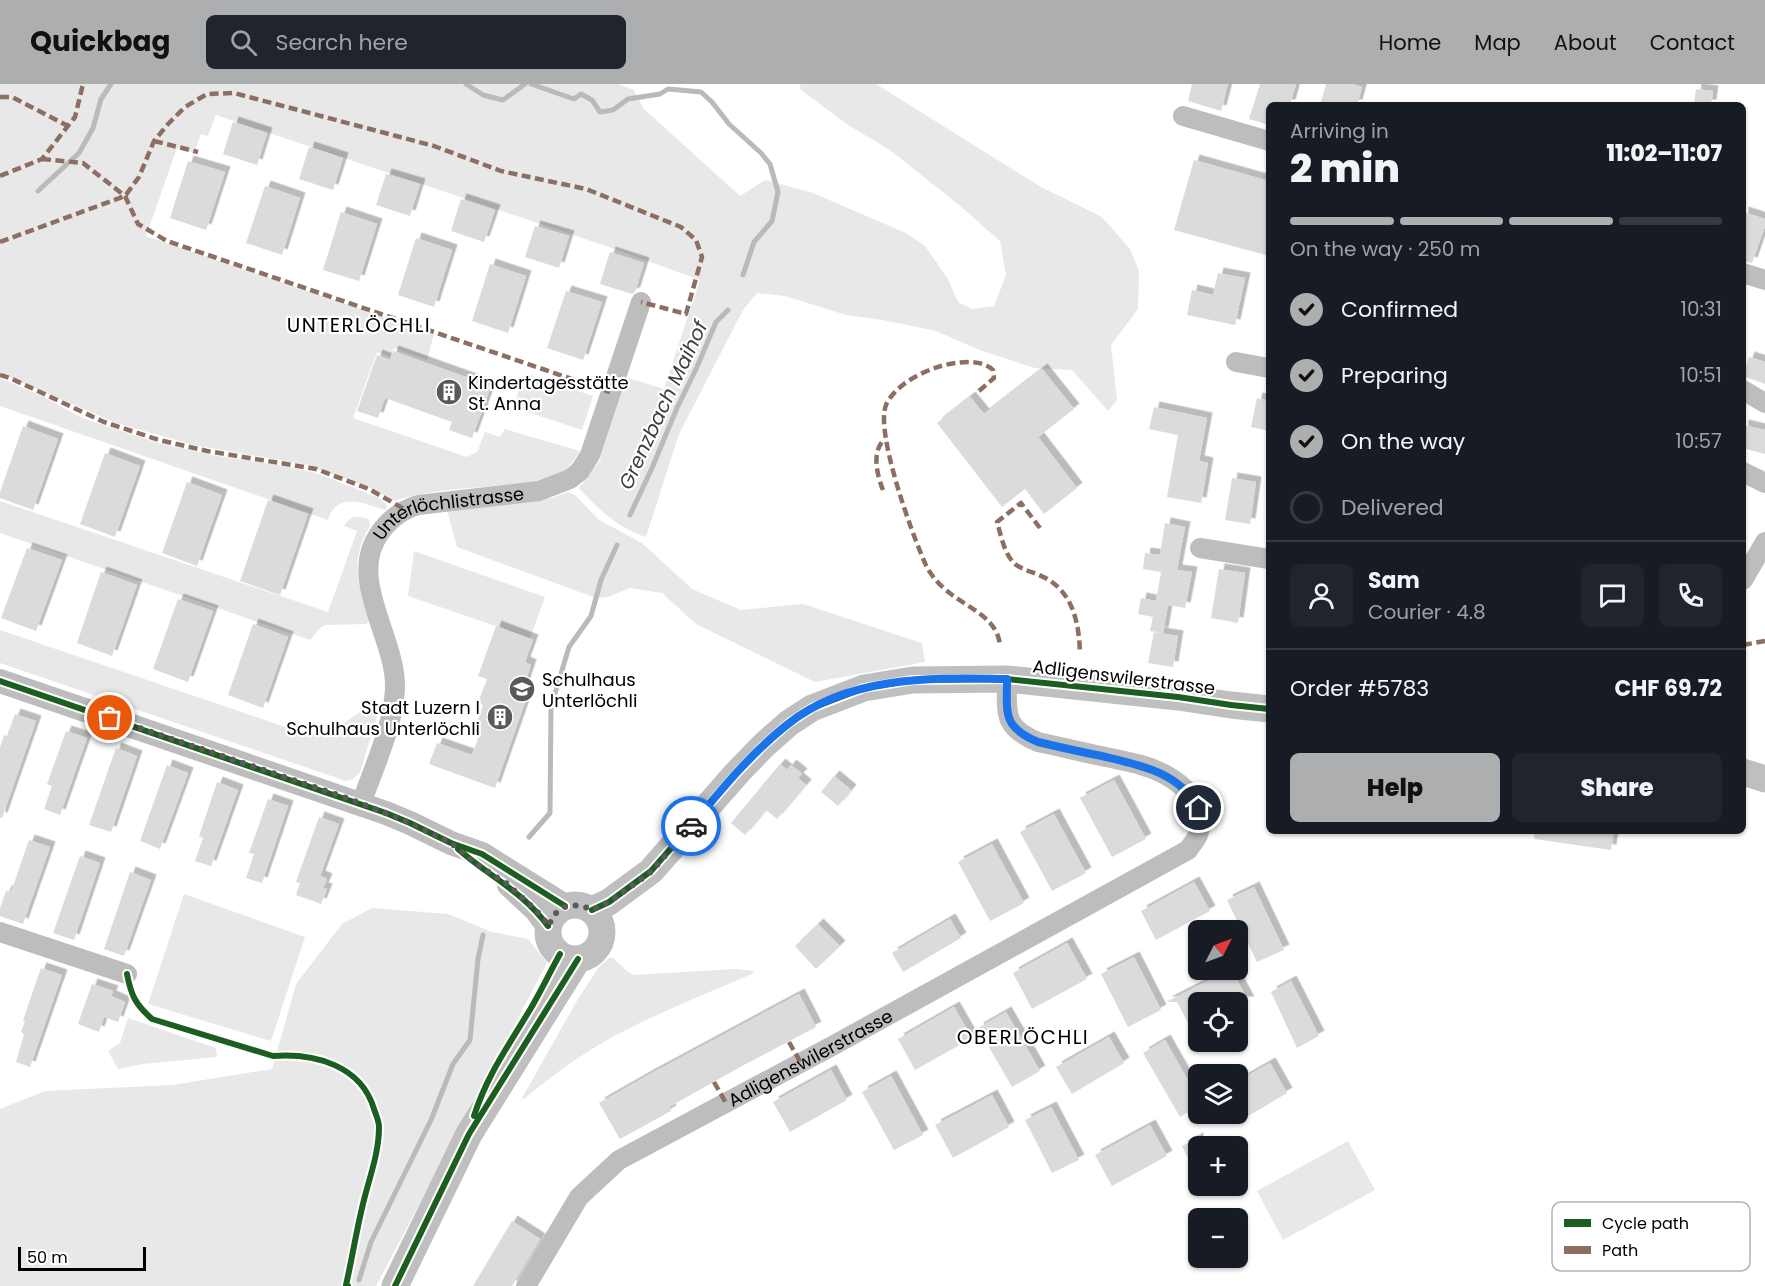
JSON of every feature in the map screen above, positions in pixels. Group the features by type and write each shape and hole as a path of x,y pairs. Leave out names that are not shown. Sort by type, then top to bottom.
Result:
{"main road":[{"name":"Adligenswilerstrasse","path":"597,920 637,898 651,872 763,746 789,723 812,708 864,688 913,680 1007,679 1167,695 1266,709"},
{"path":"1746,773 1765,779"},
{"path":"574,904 584,906 597,920 601,940 588,956 569,956 552,946 548,937 557,916 574,904"},
{"path":"395,1286 469,1134 482,1093 502,1053 569,956"}],"street":[{"path":"1183,116 1266,140"},
{"path":"1746,274 1765,280"},
{"name":"Unterlöchlistrasse","path":"361,804 390,721 395,687 393,665 368,576 368,559 374,540 386,524 404,509 418,505 539,491 560,484 580,471 590,455 641,302"},
{"path":"1236,362 1266,367"},
{"path":"1746,392 1765,403"},
{"path":"1746,474 1765,483"},
{"path":"1746,574 1765,542"},
{"path":"1200,548 1266,559"},
{"name":"Adligenswilerstrasse","path":"526,1286 579,1197 619,1160 834,1046 1188,850 1198,835 1201,821 1199,808 1192,796 1163,774 1143,765 1038,742 1023,736 1012,726 1007,712 1007,679"},
{"path":"0,681 361,804 410,823 451,843 476,864 518,893 536,910 557,916"},
{"path":"0,932 127,974"}],"shaded area":[{"path":"0,84 618,84 634,90 643,108 740,196 765,180 813,193 906,233 925,246 948,279 958,302 972,309 994,306 1006,275 1000,241 890,150 848,125 801,90 800,84 876,84 1041,187 1102,217 1130,249 1139,271 1138,309 1111,345 1117,400 1108,411 1072,370 1035,368 982,351 936,331 846,315 785,296 757,293 743,310 679,434 646,537 627,529 609,517 579,488 601,459 599,453 625,377 664,389 700,280 606,246 216,115 208,136 201,134 194,153 177,148 146,236 434,334 427,360 394,348 390,357 377,352 353,418 467,457 477,452 485,432 500,437 505,429 580,451 565,470 546,480 435,492 394,501 368,487 307,465 194,445 116,423 0,373"},
{"path":"525,373 593,396 582,430 513,407"},
{"path":"0,378 44,397 82,418 155,442 212,455 316,473 379,498 387,507 385,510 360,502 344,502 332,511 328,520 0,406"},
{"path":"567,492 575,495 599,520 642,543 692,589 741,610 803,604 922,643 925,662 815,682 696,624 662,593 630,588 608,597 596,598 457,547 447,510 552,498"},
{"path":"0,501 328,612 357,531 344,526 349,519 355,517 369,519 370,526 360,550 358,574 369,622 325,625 310,640 0,533"},
{"path":"414,551 545,597 530,638 408,596"},
{"path":"0,630 309,735 331,732 363,710 369,708 379,710 360,773 346,781 0,663"},
{"path":"184,894 305,937 271,1041 148,1004"},
{"path":"372,908 448,914 492,932 528,939 547,963 376,1286 0,1286 0,1109 45,1091 172,1085 272,1069 296,984 342,924"},
{"path":"609,958 613,958 634,975 735,969 754,971 752,974 612,1037 573,1062 524,1099 522,1098 578,999 599,967"},
{"path":"128,1018 216,1048 217,1057 143,1064 118,1069 108,1051 120,1043"},
{"path":"1348,1141 1375,1190 1283,1240 1257,1191"}],"building":[{"path":"1192,84 1228,84 1221,111 1188,101"},
{"path":"1260,84 1296,84 1291,102 1266,102 1266,124 1249,119"},
{"path":"1326,84 1352,84 1362,87 1358,102 1321,102"},
{"path":"1696,89 1713,91 1711,102 1694,102"},
{"path":"233,122 267,133 257,165 223,154"},
{"path":"309,147 343,158 333,190 299,179"},
{"path":"1194,160 1266,180 1266,255 1174,230"},
{"path":"188,161 225,172 206,230 170,218"},
{"path":"386,174 420,184 410,216 376,205"},
{"path":"265,186 300,198 282,255 246,243"},
{"path":"461,199 495,210 484,242 451,231"},
{"path":"341,212 377,224 359,281 323,270"},
{"path":"1746,213 1765,219 1765,226 1752,263 1746,262"},
{"path":"535,226 569,236 559,268 525,257"},
{"path":"416,238 452,250 434,307 398,295"},
{"path":"610,252 644,263 635,292 632,294 600,284"},
{"path":"490,264 526,276 508,333 472,321"},
{"path":"1218,273 1245,278 1235,325 1187,315 1192,290 1213,295"},
{"path":"566,291 602,302 583,360 547,348"},
{"name":"Kindertagesstätte St. Anna","path":"393,351 491,386 472,438 449,430 452,422 385,398 378,418 357,411 377,355 390,360"},
{"path":"1749,357 1765,362 1765,384 1746,377"},
{"path":"1042,369 1074,409 1038,437 1077,488 1044,514 1025,489 1002,507 937,423 970,397 984,414"},
{"path":"1257,398 1266,400 1266,430 1251,427"},
{"path":"1154,407 1207,418 1199,461 1208,463 1201,503 1167,497 1178,435 1149,429"},
{"path":"23,426 58,439 33,510 0,498 0,492"},
{"path":"1746,426 1765,430 1765,454 1746,449"},
{"path":"105,453 140,466 115,537 80,524"},
{"path":"1232,478 1256,482 1250,524 1225,520"},
{"path":"187,482 222,495 197,566 162,553"},
{"path":"268,500 308,514 280,595 240,581"},
{"path":"1165,523 1185,527 1177,570 1192,572 1185,608 1168,605 1163,633 1150,631 1153,617 1138,614 1141,598 1156,601 1161,572 1143,569 1145,553 1160,555"},
{"path":"27,548 62,560 36,631 1,618"},
{"path":"1219,569 1245,573 1238,623 1211,618"},
{"path":"101,572 137,585 112,656 77,643"},
{"path":"178,599 213,611 188,682 153,669"},
{"path":"253,624 288,637 263,708 228,695"},
{"name":"Stadt Luzern I Schulhaus Unterlöchli","path":"496,626 533,640 525,662 531,665 523,689 529,691 495,788 429,764 437,743 472,755 481,730 475,728 483,705 478,703 487,679 478,676"},
{"path":"1154,632 1178,636 1173,667 1148,663"},
{"path":"15,714 36,721 2,818 0,818 0,748"},
{"path":"66,731 87,738 60,815 44,809 52,786 47,784"},
{"path":"116,748 137,756 111,832 89,825"},
{"path":"780,764 787,770 791,765 802,774 798,778 806,785 777,819 766,810 745,835 731,823"},
{"path":"167,765 188,773 160,849 140,841"},
{"path":"834,776 851,790 838,806 821,792"},
{"path":"1114,780 1146,839 1112,857 1080,798"},
{"path":"217,782 238,790 211,866 195,861 203,838 199,836"},
{"path":"268,799 288,806 262,883 246,878 254,854 249,853"},
{"path":"1054,814 1086,873 1052,891 1020,832"},
{"path":"319,817 339,824 320,876 327,879 323,888 327,889 321,904 296,895 300,883 296,882"},
{"path":"1535,834 1614,834 1611,850 1534,839"},
{"path":"29,840 50,847 23,924 0,916 0,908 6,891 11,892"},
{"path":"992,844 1024,903 990,921 958,862"},
{"path":"80,856 100,863 74,940 53,933"},
{"path":"130,872 151,880 124,956 104,949"},
{"path":"1194,882 1210,911 1193,920 1188,920 1188,923 1156,940 1141,911"},
{"path":"1254,887 1284,950 1257,962 1248,943 1248,920 1237,920 1227,900"},
{"path":"950,919 961,938 903,972 892,953"},
{"path":"818,924 840,946 816,969 795,946"},
{"path":"1067,943 1087,979 1032,1009 1013,973"},
{"path":"1134,957 1161,1010 1128,1027 1101,974"},
{"path":"41,968 62,975 30,1067 16,1062 24,1034 21,1032 25,1021 23,1020"},
{"path":"1209,980 1237,980 1244,992 1188,992 1188,1023 1177,1002 1166,1002"},
{"path":"1291,981 1319,1036 1297,1048 1271,992"},
{"path":"92,984 113,991 111,996 125,1002 118,1022 104,1017 99,1032 78,1024"},
{"path":"799,994 816,1027 669,1107 671,1111 620,1139 599,1103"},
{"path":"954,1007 972,1038 915,1070 898,1039"},
{"path":"1006,1012 1040,1071 1012,1087 978,1028"},
{"path":"1109,1037 1124,1063 1072,1094 1056,1067"},
{"path":"1165,1040 1188,1080 1188,1112 1180,1117 1143,1053"},
{"path":"1270,1063 1287,1093 1248,1116 1248,1075"},
{"path":"831,1070 847,1100 790,1132 773,1102"},
{"path":"891,1076 923,1135 894,1150 862,1092"},
{"path":"992,1095 1009,1127 953,1158 935,1125"},
{"path":"1051,1107 1079,1160 1052,1173 1025,1120"},
{"path":"1150,1125 1167,1156 1112,1186 1095,1155"},
{"path":"1188,1143 1188,1158 1182,1146"},
{"path":"512,1221 540,1239 512,1286 473,1286"}],"waterway":[{"path":"38,191 79,153 93,128 101,99 111,84"},
{"name":"Grenzbach Maihof","path":"466,84 483,95 503,100 525,84"},
{"name":"Grenzbach Maihof","path":"531,84 574,99 581,94 592,100 600,112 613,110 628,99 660,94 668,89 701,92 729,124 770,164 778,192 772,221 754,242 743,275"},
{"name":"Grenzbach Maihof","path":"630,515 716,322 728,310"},
{"name":"Grenzbach Maihof","path":"529,837 550,813 551,707 569,647 591,616 601,580 617,545"},
{"name":"Grenzbach Maihof","path":"359,1280 371,1242 431,1120 453,1064 470,1040 478,959 483,935"}],"marked path":[{"path":"0,176 42,159 75,117 83,84"},
{"path":"0,242 125,196 139,177 154,141 185,107 207,94 234,93 434,146 501,171 586,189 681,227 696,240 702,257 686,314 641,302"},
{"path":"0,97 12,97 68,126"},
{"path":"154,141 198,152"},
{"path":"42,159 83,163 125,196 138,224 167,241 610,392"},
{"path":"979,391 994,378 993,370 988,366 975,362 941,366 902,385 886,405 884,418 896,483 927,567 943,588 988,621 994,628 1000,645"},
{"path":"0,375 104,422 159,440 207,451 316,469 369,489 404,509"},
{"path":"883,490 876,463 878,450 885,439"},
{"path":"1040,528 1021,503 997,522 1011,560 1049,580 1070,603 1074,612 1080,653"},
{"path":"1746,644 1765,641"},
{"path":"789,1042 801,1063"},
{"path":"714,1082 726,1103"}],"cycle path":[{"path":"592,910 609,902 651,871 737,773 789,723 812,708 864,688 913,680 1007,679 1266,709"},
{"path":"0,681 386,813 451,843 482,854 565,906"},
{"path":"458,849 517,894 548,926"},
{"path":"474,1116 492,1074 535,1002 560,954"},
{"path":"395,1286 469,1134 578,959"},
{"path":"127,974 135,999 141,1009 152,1019 273,1056 320,1060 347,1072 368,1094 378,1120 379,1137 364,1198 346,1285 348,1286"}],"way so far":[{"path":"110,718 347,798 410,823 451,843 476,864 506,883 536,910 549,926 554,914 565,906 574,904 592,910 609,902 651,872 691,826"}],"place":[{"name":"Kindertagesstätte St. Anna","path":"449,392"},
{"name":"Schulhaus Unterlöchli","path":"522,689"},
{"name":"Stadt Luzern I Schulhaus Unterlöchli","path":"500,717"}],"district":[{"name":"UNTERLÖCHLI","path":"359,325"},
{"name":"OBERLÖCHLI","path":"1023,1037"}],"route":[{"path":"691,826 763,746 789,723 812,708 864,688 913,680 960,678 1007,679 1007,712 1012,726 1023,736 1038,742 1143,765 1163,774 1179,785 1192,796 1199,808"}]}
